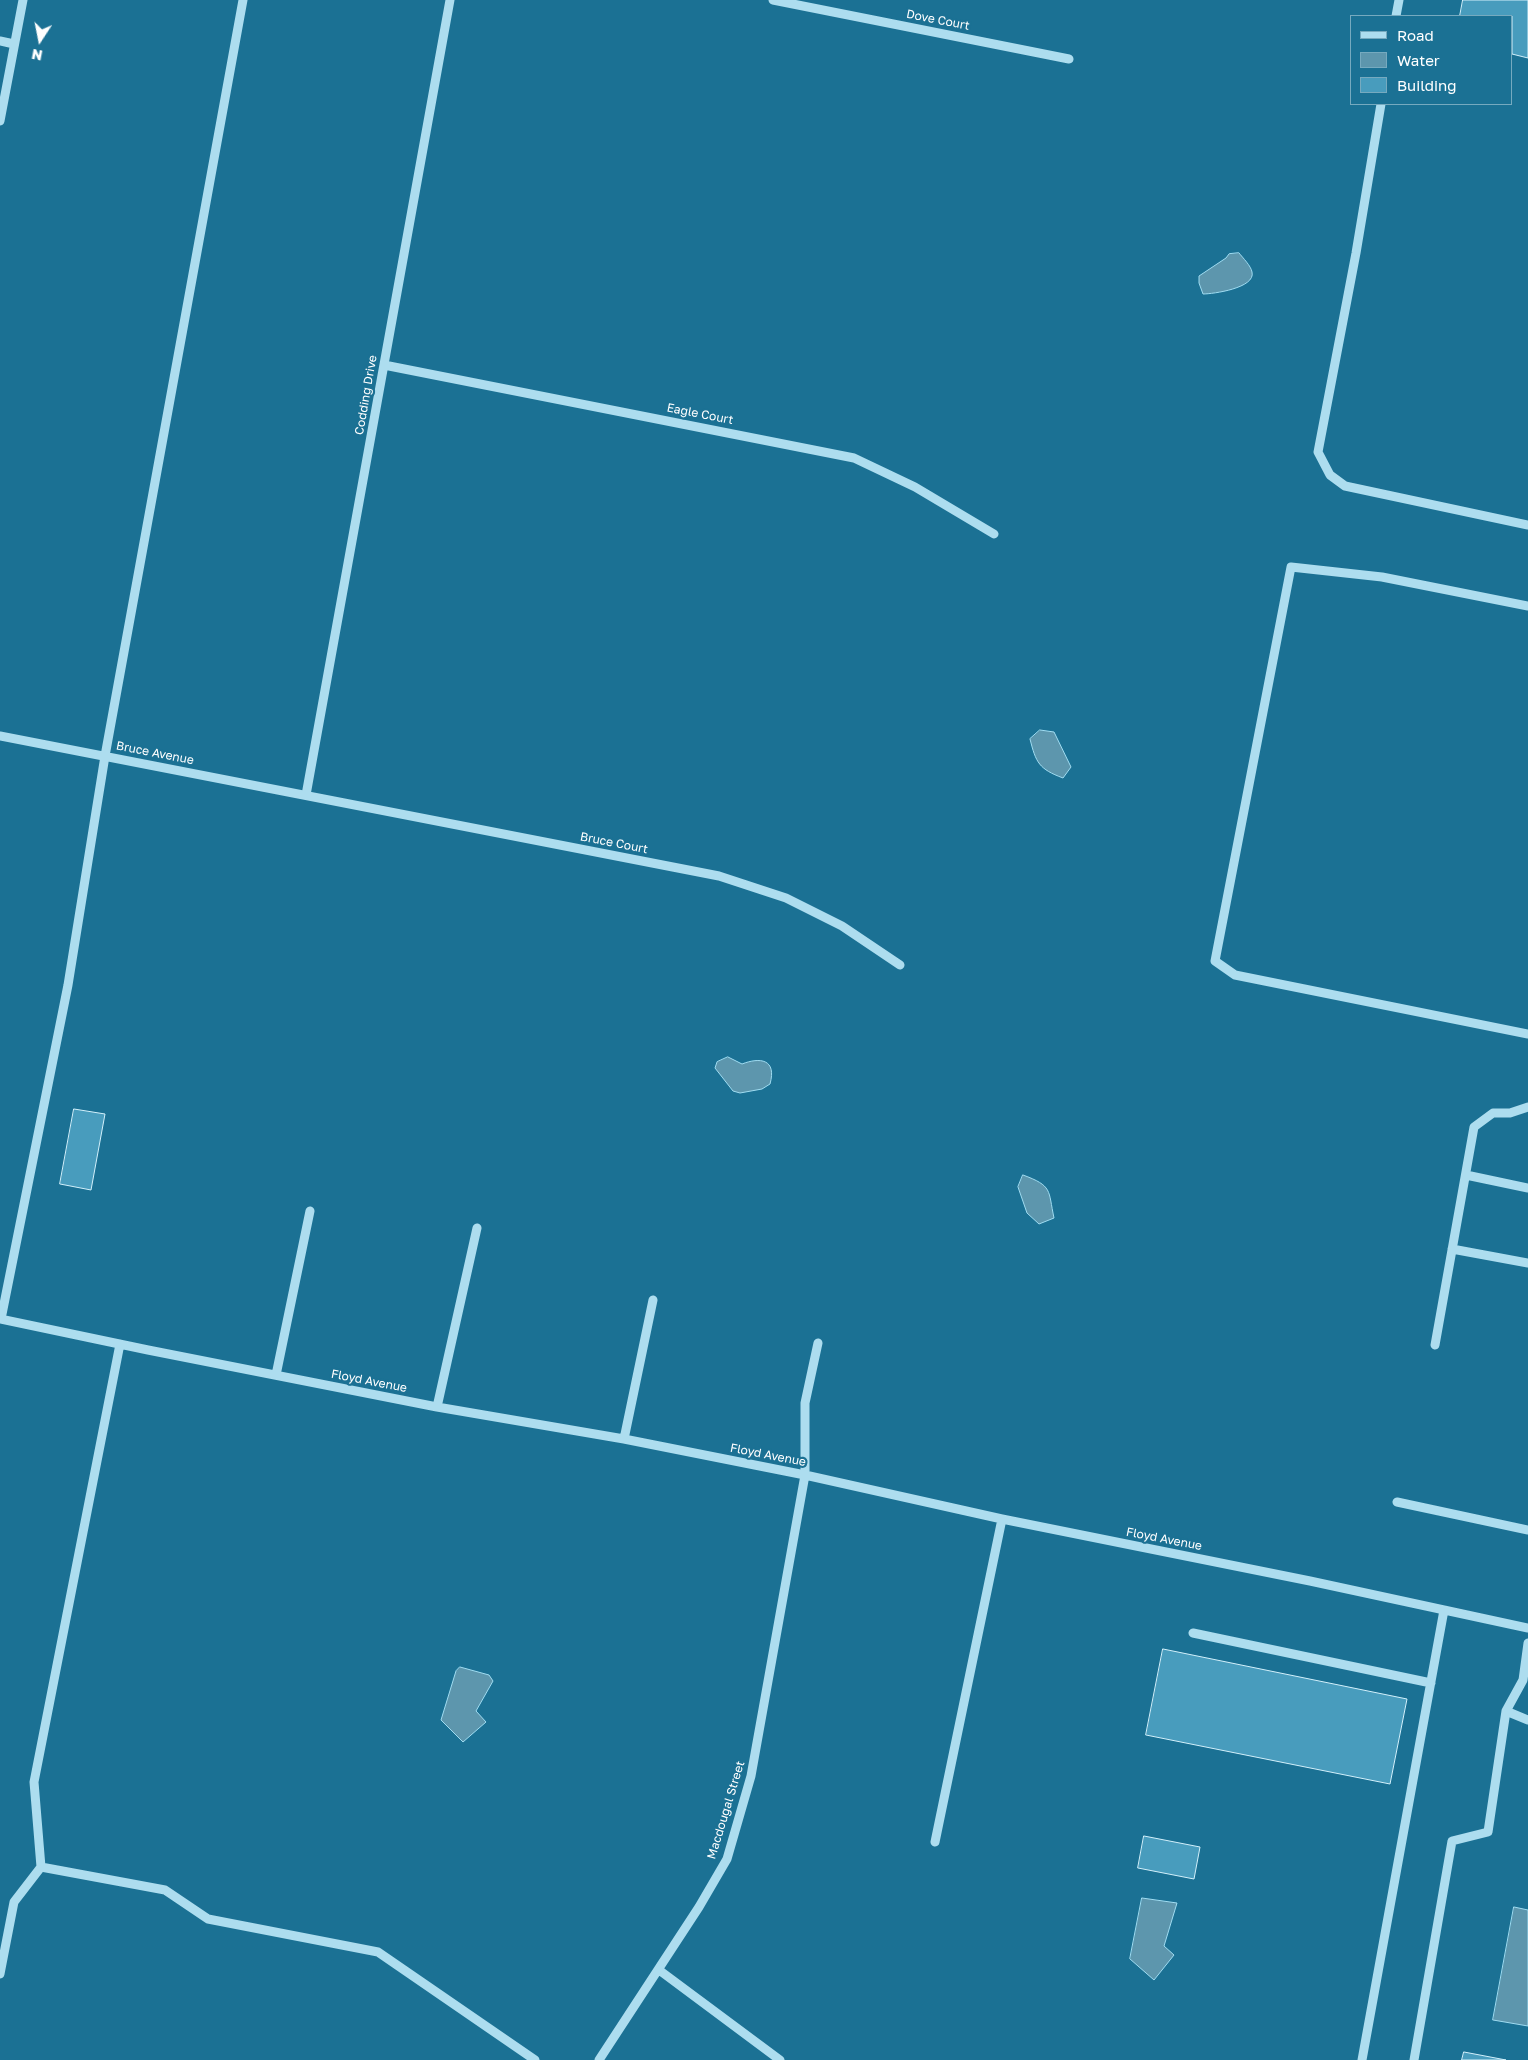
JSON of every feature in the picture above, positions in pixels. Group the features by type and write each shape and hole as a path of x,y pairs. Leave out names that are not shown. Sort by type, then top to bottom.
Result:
{"street":[{"path":"0,121 22,0"},
{"path":"1,1319 68,986 105,756 243,0"},
{"name":"Codding Drive","path":"306,794 450,0"},
{"name":"Dove Court","path":"773,0 1069,59"},
{"path":"1396,15 1399,0"},
{"path":"0,41 14,44"},
{"path":"1381,105 1356,253 1318,452 1330,475 1345,486 1528,524"},
{"name":"Eagle Court","path":"384,365 854,458 915,487 994,534"},
{"path":"1528,606 1382,577 1290,567 1215,961 1235,975 1528,1034"},
{"name":"Bruce Avenue","path":"0,736 306,794"},
{"name":"Bruce Court","path":"306,794 719,876 786,898 842,926 900,965"},
{"path":"1435,1345 1474,1127 1493,1114 1510,1113 1528,1107"},
{"path":"1466,1175 1528,1188"},
{"path":"276,1375 310,1211"},
{"path":"437,1407 477,1228"},
{"path":"1452,1249 1528,1263"},
{"path":"624,1439 653,1300"},
{"name":"Floyd Avenue","path":"1,1319 437,1407 624,1439 805,1475 1002,1519 1528,1628"},
{"name":"Macdougal Street","path":"599,2060 659,1970 727,1859 748,1786 805,1475 805,1404 818,1343"},
{"path":"0,1974 14,1902 41,1867 34,1782 120,1344"},
{"path":"1397,1502 1528,1530"},
{"path":"935,1842 1002,1519"},
{"path":"1362,2060 1444,1610"},
{"path":"1193,1633 1431,1683"},
{"path":"1414,2060 1452,1841 1488,1832 1506,1711 1523,1680 1528,1643"},
{"path":"1506,1711 1528,1720"},
{"path":"41,1867 166,1890 208,1919 378,1952 535,2060"},
{"path":"659,1970 780,2060"}],"water":[{"path":"1239,253 1249,265 1252,272 1251,278 1241,286 1233,289 1203,294 1199,283 1199,276 1229,254"},
{"path":"1040,730 1054,732 1071,767 1063,778 1044,768 1034,754 1030,739"},
{"path":"728,1057 742,1064 755,1061 765,1062 771,1069 770,1084 762,1089 740,1093 733,1091 715,1068 717,1062"},
{"path":"1023,1175 1040,1182 1047,1190 1054,1218 1039,1224 1027,1213 1018,1187"},
{"path":"460,1667 489,1675 493,1681 476,1711 486,1722 463,1742 441,1720 456,1671"},
{"path":"1142,1898 1177,1903 1164,1946 1174,1955 1154,1980 1130,1959"},
{"path":"1514,1907 1528,1910 1528,2026 1493,2020"}],"building":[{"path":"1463,0 1528,0 1528,58 1513,54 1513,15 1460,15"},
{"path":"74,1109 105,1114 91,1190 60,1184"},
{"path":"1163,1649 1407,1699 1390,1784 1146,1735"},
{"path":"1144,1836 1200,1847 1194,1879 1138,1868"},
{"path":"1464,2052 1506,2060 1462,2060"}]}
